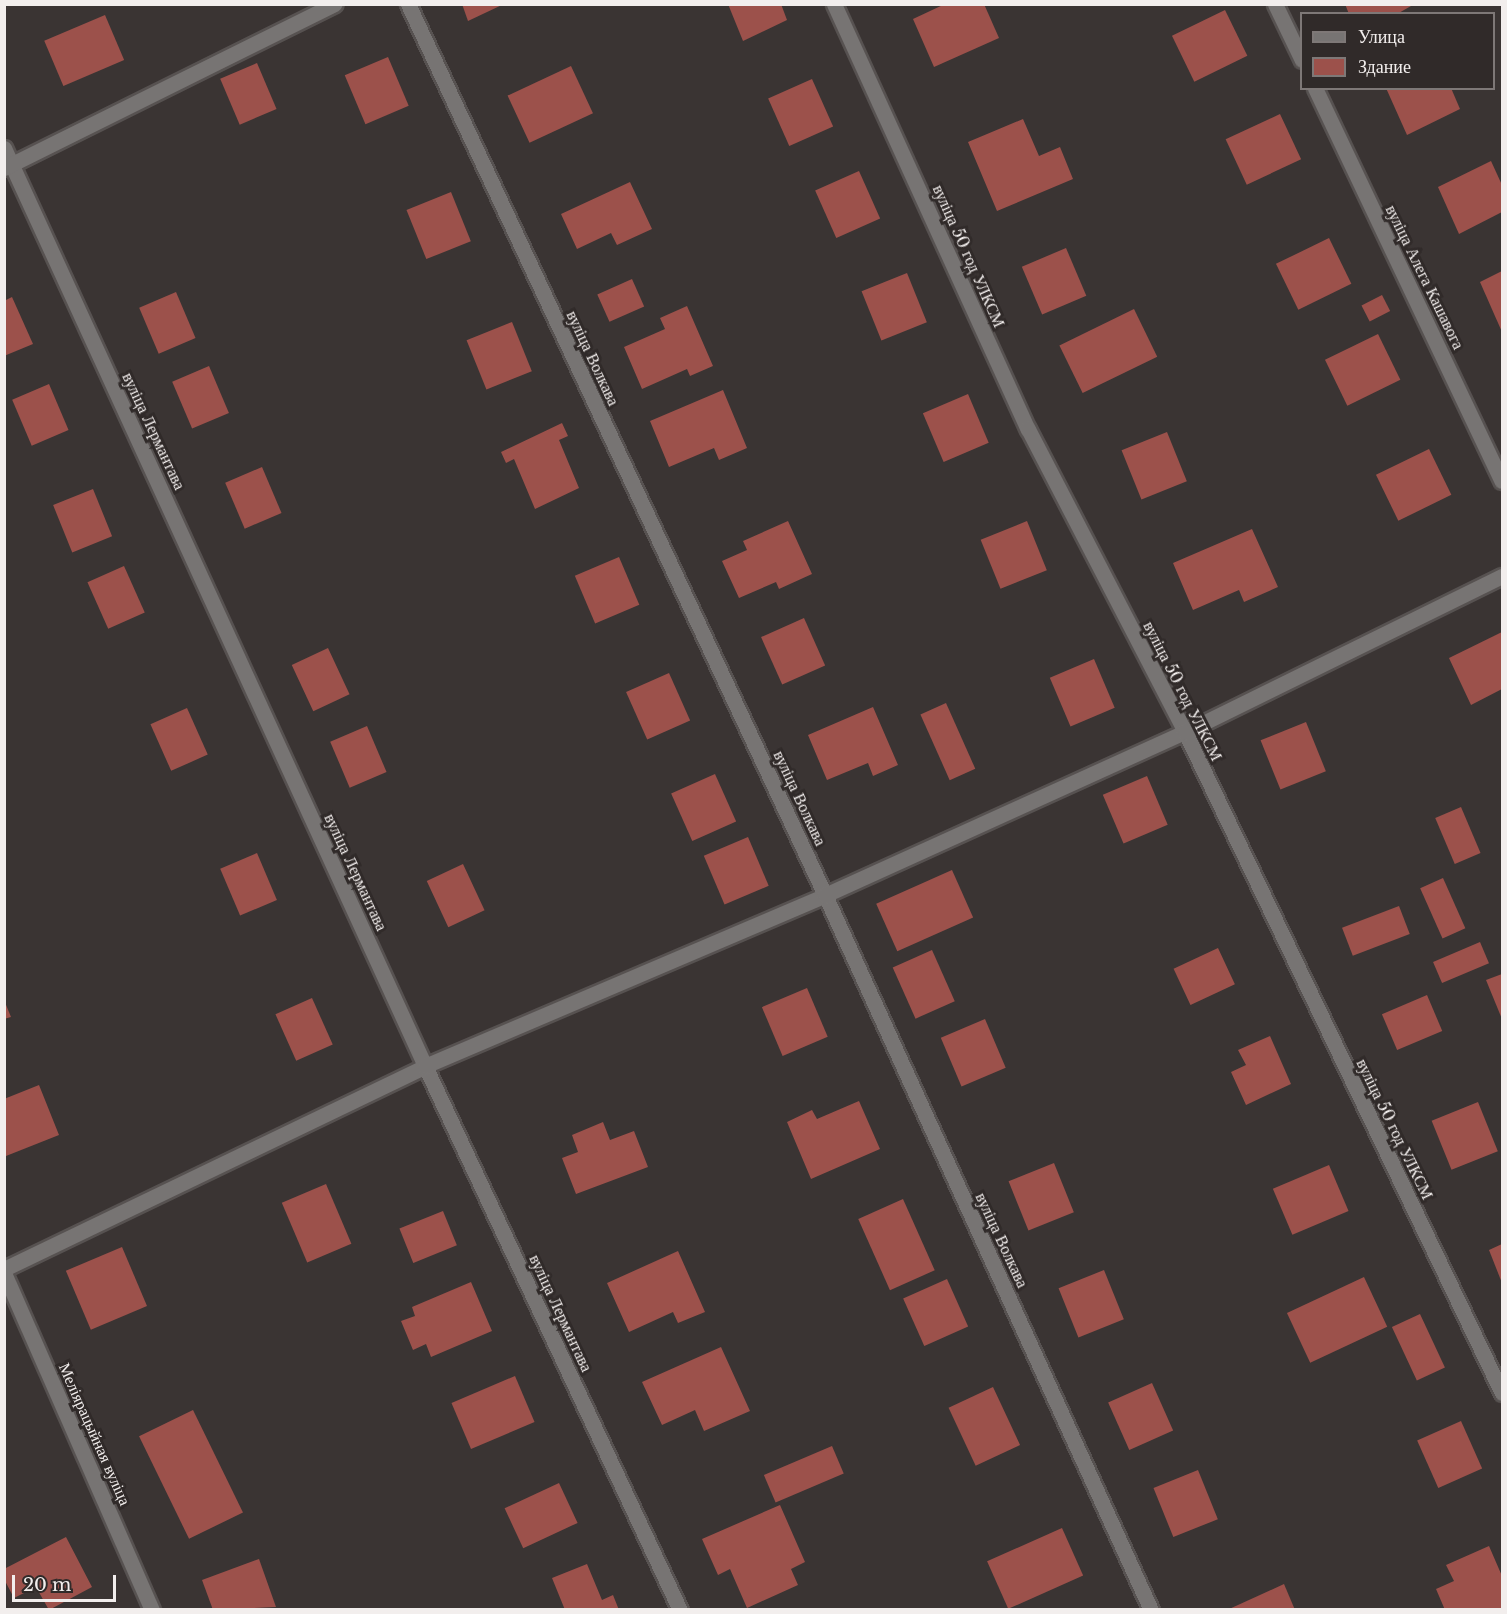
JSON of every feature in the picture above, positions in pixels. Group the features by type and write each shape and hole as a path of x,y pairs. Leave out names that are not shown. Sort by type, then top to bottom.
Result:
{"street":[{"path":"8,167 335,4"},
{"name":"вуліца Волкава","path":"408,4 825,895 1151,1610"},
{"name":"вуліца 50 год УЛКСМ","path":"834,4 1028,429 1185,732 1503,1393"},
{"path":"1275,4 1300,56"},
{"name":"вуліца Алега Кашавога","path":"1316,90 1503,481"},
{"name":"вуліца Лермантава","path":"4,148 8,167 680,1610"},
{"path":"4,1271 425,1066 825,895 1185,732 1503,576"},
{"name":"Меліярацыйная вуліца","path":"4,1271 152,1610"}],"building":[{"path":"462,4 504,4 468,21"},
{"path":"728,4 781,4 787,20 743,41"},
{"path":"945,4 984,4 999,38 934,67 913,19"},
{"path":"1345,4 1410,4 1411,6 1400,12 1348,12"},
{"path":"1225,10 1247,56 1194,82 1172,36"},
{"path":"105,15 124,60 63,86 44,41"},
{"path":"388,57 409,106 365,124 345,75"},
{"path":"257,63 277,109 240,125 220,79"},
{"path":"571,66 593,113 530,143 508,96"},
{"path":"812,79 833,127 789,146 768,99"},
{"path":"1387,90 1452,90 1460,109 1407,135"},
{"path":"1280,114 1301,159 1247,185 1226,139"},
{"path":"1023,119 1039,156 1060,147 1073,179 997,211 968,142"},
{"path":"1491,161 1502,185 1502,212 1459,234 1438,187"},
{"path":"859,171 880,219 836,238 815,191"},
{"path":"630,182 652,229 617,245 611,233 577,249 561,214"},
{"path":"451,192 471,241 426,259 406,210"},
{"path":"1329,238 1351,284 1298,310 1276,264"},
{"path":"1066,248 1086,296 1042,315 1022,267"},
{"path":"1502,271 1502,332 1480,282"},
{"path":"907,273 927,322 881,340 862,291"},
{"path":"632,279 644,306 609,322 597,294"},
{"path":"176,292 196,338 159,354 139,308"},
{"path":"1382,295 1390,311 1370,321 1362,305"},
{"path":"12,297 33,344 4,356 4,301"},
{"path":"687,306 713,366 690,376 687,369 642,389 624,347 665,329 660,318"},
{"path":"1134,309 1157,357 1083,393 1059,345"},
{"path":"512,322 532,371 486,389 467,340"},
{"path":"1378,334 1400,380 1347,406 1325,360"},
{"path":"209,366 229,413 192,429 172,382"},
{"path":"49,384 69,430 32,446 12,400"},
{"path":"723,390 747,448 719,460 714,448 669,467 650,421"},
{"path":"968,394 989,443 944,462 923,413"},
{"path":"562,423 568,436 559,440 579,488 535,509 514,459 506,463 501,452"},
{"path":"1167,432 1187,481 1141,499 1122,450"},
{"path":"1429,449 1451,495 1398,521 1376,475"},
{"path":"262,467 282,513 245,529 225,483"},
{"path":"93,489 112,536 72,552 53,505"},
{"path":"788,521 812,574 779,589 776,582 739,598 722,561 747,550 743,541"},
{"path":"1027,521 1047,570 1000,589 981,540"},
{"path":"1252,529 1278,587 1244,602 1239,590 1193,610 1173,563"},
{"path":"619,557 639,605 595,624 575,576"},
{"path":"124,566 145,613 108,629 87,582"},
{"path":"804,618 825,666 782,685 761,637"},
{"path":"1502,632 1502,689 1471,705 1449,658"},
{"path":"328,648 350,694 313,711 292,665"},
{"path":"1094,659 1115,708 1071,727 1050,678"},
{"path":"669,673 690,721 647,740 626,692"},
{"path":"946,703 975,769 950,780 920,714"},
{"path":"873,707 898,765 873,776 868,763 827,780 808,735"},
{"path":"187,708 208,755 171,771 150,724"},
{"path":"1306,722 1326,771 1280,789 1261,740"},
{"path":"367,726 387,772 350,788 330,742"},
{"path":"715,774 736,822 692,841 671,794"},
{"path":"1147,776 1168,825 1124,844 1103,795"},
{"path":"1461,807 1481,853 1455,864 1435,818"},
{"path":"748,837 769,886 725,905 704,856"},
{"path":"257,853 277,900 240,916 220,869"},
{"path":"463,864 485,910 448,927 427,881"},
{"path":"952,870 973,918 897,951 876,904"},
{"path":"1443,878 1465,928 1443,938 1420,888"},
{"path":"1399,906 1410,934 1353,956 1342,928"},
{"path":"1480,942 1489,963 1442,983 1433,962"},
{"path":"1218,948 1235,984 1190,1005 1174,969"},
{"path":"932,950 955,1001 915,1019 893,967"},
{"path":"1502,974 1502,1019 1486,980"},
{"path":"807,988 828,1037 783,1056 762,1007"},
{"path":"1427,995 1442,1031 1397,1050 1382,1014"},
{"path":"312,998 333,1045 296,1061 275,1014"},
{"path":"4,1000 11,1017 4,1019"},
{"path":"985,1019 1006,1068 962,1087 941,1038"},
{"path":"1270,1036 1291,1084 1246,1105 1231,1072 1246,1065 1238,1050"},
{"path":"39,1085 59,1135 6,1156 4,1099"},
{"path":"859,1101 880,1149 811,1179 787,1122 812,1110 817,1119"},
{"path":"1478,1102 1498,1151 1451,1170 1432,1121"},
{"path":"603,1122 610,1140 634,1131 648,1167 576,1194 562,1158 578,1152 572,1135"},
{"path":"1054,1163 1074,1212 1028,1230 1009,1181"},
{"path":"1329,1165 1349,1211 1292,1235 1273,1189"},
{"path":"326,1184 351,1244 307,1263 282,1203"},
{"path":"903,1199 935,1270 890,1290 858,1219"},
{"path":"443,1211 457,1245 413,1263 399,1229"},
{"path":"1502,1244 1502,1283 1489,1250"},
{"path":"122,1247 147,1306 91,1330 66,1271"},
{"path":"678,1251 705,1312 678,1323 673,1312 629,1332 607,1283"},
{"path":"1104,1270 1124,1319 1078,1337 1059,1288"},
{"path":"1364,1277 1387,1327 1310,1363 1287,1313"},
{"path":"947,1279 968,1327 924,1346 903,1299"},
{"path":"471,1282 492,1331 431,1357 426,1344 413,1350 401,1321 415,1316 412,1307"},
{"path":"1420,1314 1445,1367 1417,1381 1392,1327"},
{"path":"721,1347 750,1411 704,1431 695,1410 662,1425 642,1382"},
{"path":"515,1376 535,1422 471,1449 451,1403"},
{"path":"1152,1383 1173,1431 1129,1450 1108,1403"},
{"path":"993,1387 1020,1445 976,1466 949,1408"},
{"path":"193,1410 243,1512 189,1539 139,1436"},
{"path":"1461,1421 1482,1469 1438,1488 1417,1441"},
{"path":"832,1446 844,1474 776,1503 764,1475"},
{"path":"1198,1470 1218,1519 1173,1537 1153,1488"},
{"path":"559,1483 578,1523 523,1548 505,1508"},
{"path":"780,1505 805,1562 791,1569 798,1585 747,1608 730,1569 718,1575 702,1539"},
{"path":"1062,1528 1083,1576 1008,1609 987,1561"},
{"path":"66,1537 92,1587 49,1610 36,1587 14,1598 4,1579 4,1569"},
{"path":"1489,1546 1502,1576 1502,1610 1445,1610 1436,1589 1454,1581 1446,1565"},
{"path":"259,1559 276,1607 213,1610 202,1580"},
{"path":"587,1564 602,1600 613,1595 619,1610 565,1610 552,1578"},
{"path":"1284,1584 1295,1610 1227,1610"}]}
